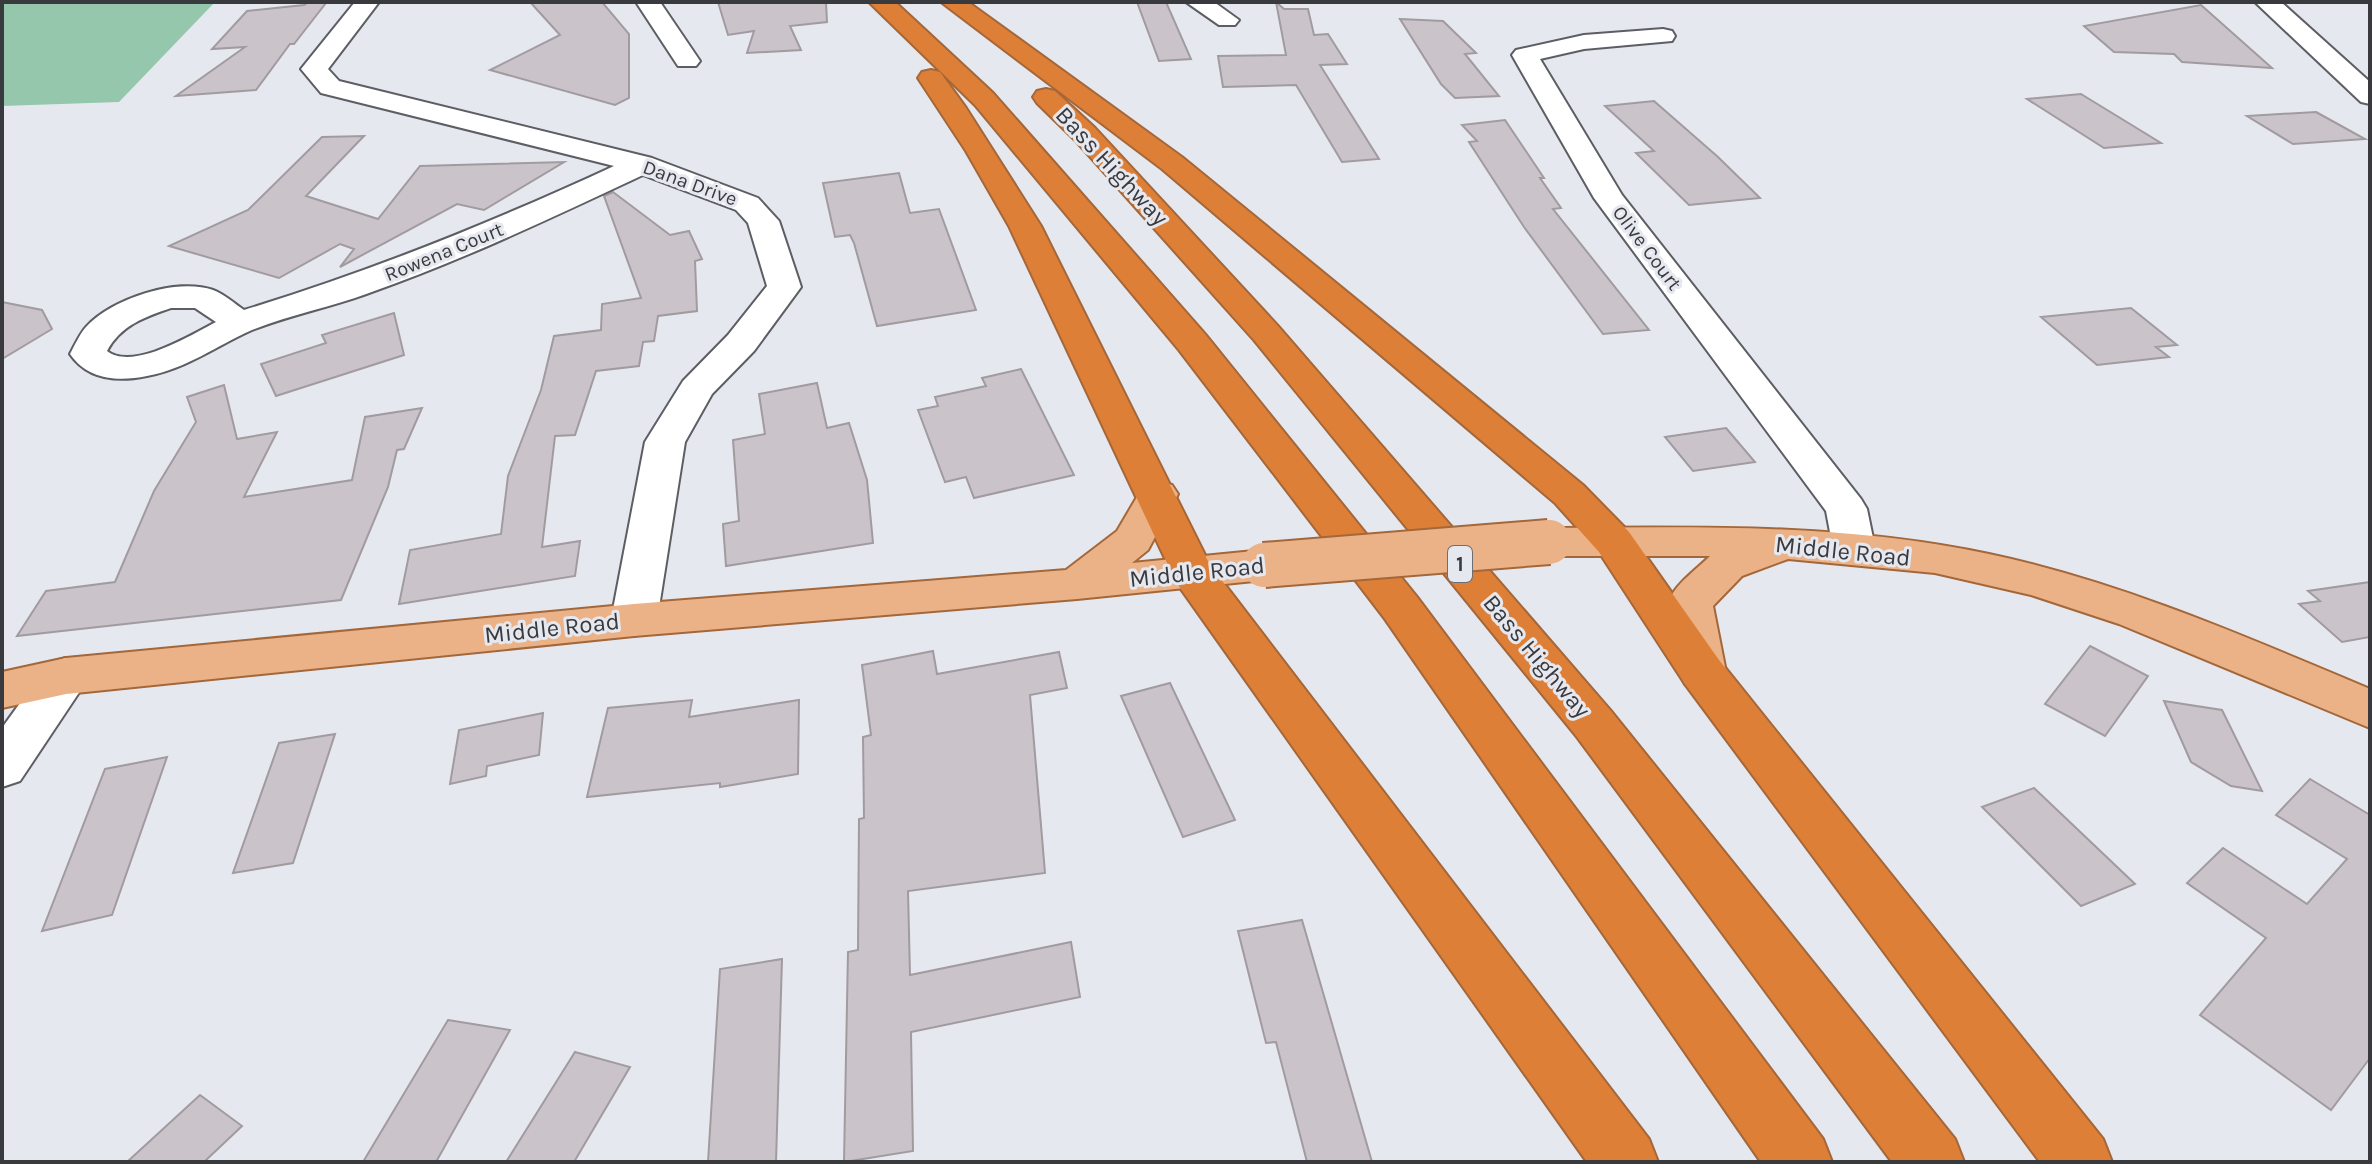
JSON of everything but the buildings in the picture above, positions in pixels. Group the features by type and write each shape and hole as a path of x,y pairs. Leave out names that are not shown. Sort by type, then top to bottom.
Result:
{"highway":[{"path":"878,2 966,124 1042,255 1158,494 1191,571 1626,1162"},
{"name":"Bass Highway","path":"878,2 984,99 1192,342 1401,608 1800,1162"},
{"name":"Bass Highway","path":"946,2 1085,134 1277,345 1594,724 1932,1162"},
{"path":"953,2 1111,116 1250,227 1569,494 1614,542 1702,672 2080,1162"}],"main road":[{"path":"1077,584 1133,540 1158,494"},
{"name":"Middle Road","path":"2,690 66,676 634,620 1549,542 1614,542 1854,548 1989,569 2095,601 2205,640 2370,709"},
{"path":"1702,672 1690,602 1727,565 1784,544"}],"street":[{"name":"Dana Drive","path":"367,2 314,69 330,87 642,164 747,204 763,221 784,287 741,343 696,389 665,442 634,620"},
{"path":"648,2 687,61"},
{"path":"1198,2 1227,20"},
{"path":"2267,2 2370,96"},
{"name":"Olive Court","path":"1663,36 1584,42 1525,55 1609,198 1846,509 1854,548"},
{"name":"Rowena Court","path":"240,323 357,286 442,253 512,225 642,164"},
{"path":"2,767 66,676"}],"green space":[{"path":"2,2 215,2 119,102 2,106"}]}
